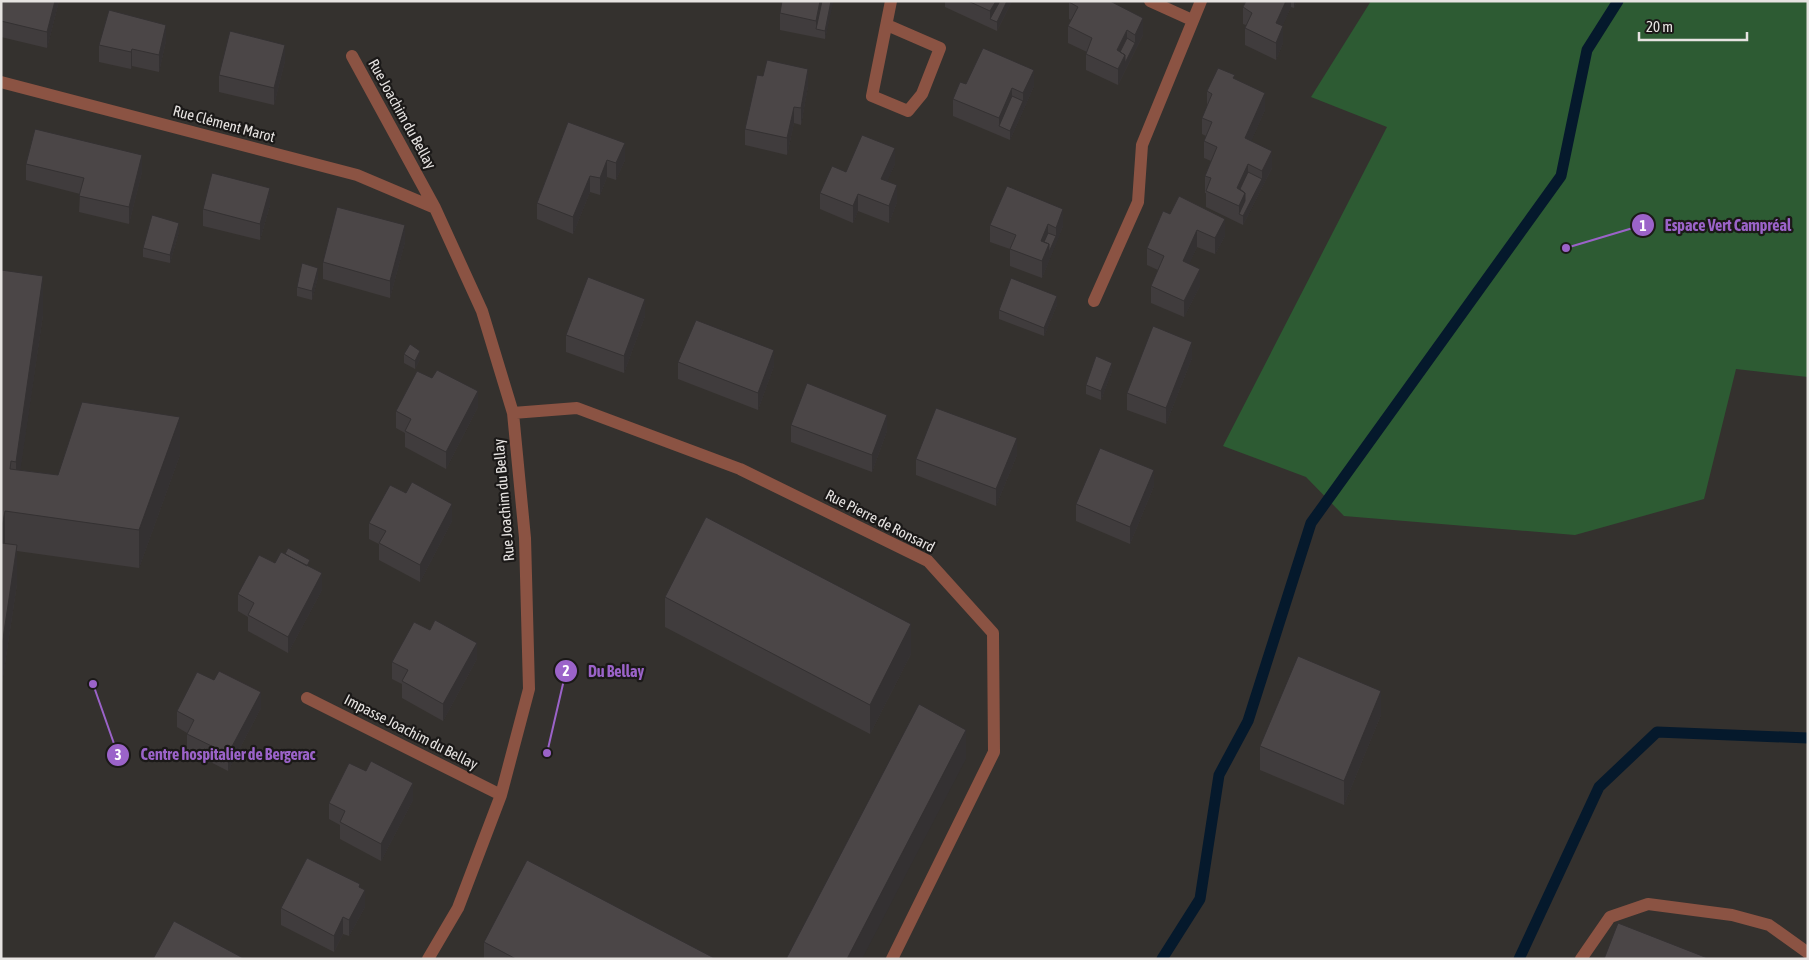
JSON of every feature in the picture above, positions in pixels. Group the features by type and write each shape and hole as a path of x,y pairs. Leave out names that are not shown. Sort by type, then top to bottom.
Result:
{"street":[{"path":"887,25 940,48 922,94 908,111 872,96 891,1"},
{"path":"1150,1 1192,20"},
{"path":"1094,301 1138,202 1142,145 1201,1"},
{"name":"Rue Joachim du Bellay","path":"352,56 435,208 482,311 513,413 525,538 528,689 501,795 458,908 428,959"},
{"name":"Rue Clément Marot","path":"1,82 357,175 435,208"},
{"name":"Rue Pierre de Ronsard","path":"513,413 577,408 740,470 928,561 993,634 994,752 892,959"},
{"name":"Impasse Joachim du Bellay","path":"307,698 501,795"},
{"path":"1581,959 1610,917 1648,904 1732,915 1769,925 1808,953"}],"green space":[{"path":"1371,1 1808,1 1808,377 1736,369 1704,499 1575,535 1344,516 1306,477 1223,446 1387,127 1311,97"}],"building":[{"path":"1,1 55,1 47,32 1,21"},
{"path":"782,1 820,1 816,21 780,13"},
{"path":"822,1 831,1 825,31 816,29"},
{"path":"968,1 996,1 990,11"},
{"path":"1000,1 1007,1 997,22 990,19"},
{"path":"1069,1 1110,1 1143,18 1135,35 1127,30 1117,50 1125,55 1118,69 1086,54 1092,38 1068,26 1078,7"},
{"path":"1246,1 1286,1 1276,23 1283,26 1276,43 1245,28 1252,13 1243,7"},
{"path":"109,10 166,25 159,55 132,49 131,52 99,45"},
{"path":"230,31 285,45 274,88 219,75"},
{"path":"1127,38 1135,43 1125,63 1125,55 1120,52"},
{"path":"983,48 1034,70 1023,93 1012,88 999,118 953,99 960,82 966,84"},
{"path":"767,60 808,69 801,108 794,107 787,138 745,129 757,75 763,76"},
{"path":"1218,68 1235,75 1233,78 1265,93 1245,138 1272,151 1262,171 1248,164 1237,188 1245,193 1239,206 1206,191 1211,178 1205,176 1217,147 1204,141 1212,122 1202,118 1212,94 1207,91"},
{"path":"1012,96 1023,101 1010,131 999,126"},
{"path":"568,122 625,143 616,163 607,160 600,178 590,176 573,217 537,203"},
{"path":"35,129 142,155 129,207 79,196 84,178 26,164"},
{"path":"862,135 895,148 881,179 897,185 889,206 858,194 853,206 820,193 832,166 846,172"},
{"path":"1248,172 1262,179 1243,216 1239,214 1245,201 1245,193 1240,189"},
{"path":"212,173 270,188 260,224 203,209"},
{"path":"1007,186 1063,209 1056,228 1048,224 1041,241 1049,244 1042,261 1010,249 1016,235 990,225"},
{"path":"1179,196 1225,219 1215,238 1197,230 1183,261 1200,269 1184,301 1151,286 1164,256 1147,248 1163,211 1170,214"},
{"path":"337,207 405,225 390,281 323,262"},
{"path":"152,215 179,223 170,255 143,248"},
{"path":"1048,233 1056,236 1049,252 1049,244 1044,242"},
{"path":"302,263 318,268 312,291 297,287"},
{"path":"1,270 43,276 16,462 11,461 10,469 58,475 82,402 180,417 139,530 5,511 1,532"},
{"path":"588,277 645,299 624,356 566,335"},
{"path":"1011,278 1057,296 1044,328 999,310"},
{"path":"696,320 774,350 758,393 678,362"},
{"path":"1153,326 1192,342 1166,408 1127,393"},
{"path":"410,344 420,351 415,361 404,354"},
{"path":"1096,356 1112,363 1101,391 1086,385"},
{"path":"437,370 478,391 446,452 405,431 411,419 396,411 417,371 432,378"},
{"path":"807,383 887,415 872,455 791,425"},
{"path":"936,408 1017,438 996,489 916,459"},
{"path":"1100,448 1154,470 1130,527 1076,504"},
{"path":"412,482 452,504 420,565 379,543 386,531 369,523 390,485 406,493"},
{"path":"706,517 911,624 870,705 665,597"},
{"path":"1,543 17,545 1,652"},
{"path":"288,548 310,560 307,566 285,554"},
{"path":"281,552 322,573 288,637 248,615 254,603 238,594 259,555 275,563"},
{"path":"435,620 477,643 443,704 402,681 408,670 392,662 414,622 430,630"},
{"path":"1298,656 1381,691 1344,781 1260,746"},
{"path":"219,671 261,692 228,754 187,734 194,720 177,711 197,672 214,680"},
{"path":"919,704 966,730 847,959 786,959"},
{"path":"371,761 413,783 381,844 340,822 345,811 329,803 349,763 366,771"},
{"path":"307,858 360,884 359,887 365,890 349,920 343,917 334,936 281,908"},
{"path":"527,860 716,959 516,959 484,942"},
{"path":"174,921 245,959 153,959"},
{"path":"1618,923 1710,959 1604,959"}],"waterway":[{"path":"1162,959 1200,899 1219,775 1248,721 1311,523 1561,176 1587,50 1618,1"},
{"path":"1519,959 1599,787 1657,732 1808,738"}],"place":[{"name":"Espace Vert Campréal","path":"1566,248"},
{"name":"Centre hospitalier de Bergerac","path":"93,684"},
{"name":"Du Bellay","path":"547,753"}]}
